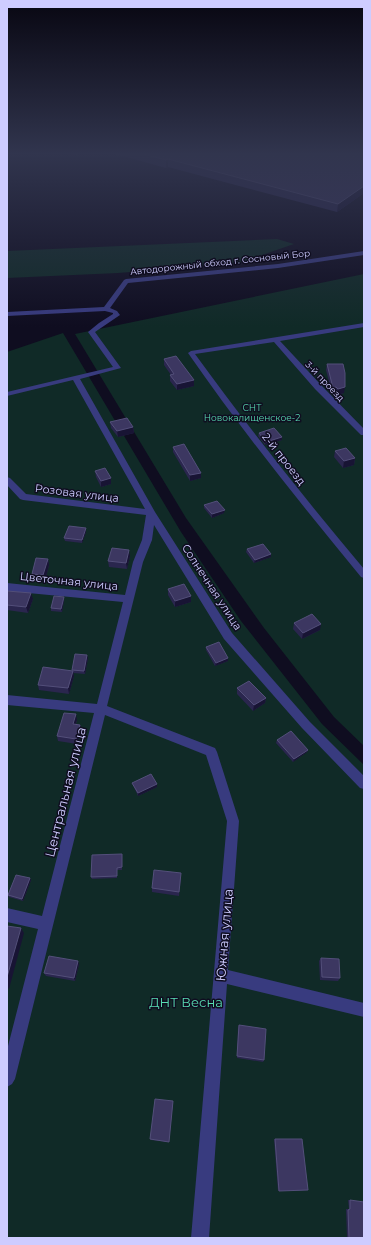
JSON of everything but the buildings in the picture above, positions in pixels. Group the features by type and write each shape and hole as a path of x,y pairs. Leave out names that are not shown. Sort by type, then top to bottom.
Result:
{"street":[{"name":"Автодорожный обход г. Сосновый Бор","path":"106,309 126,281 278,266 364,253"},
{"path":"7,314 106,309 115,312 117,315 101,324 91,332 117,368 7,394"},
{"path":"275,339 364,325"},
{"name":"2-й проезд","path":"275,339 191,353 234,413 295,492 363,573"},
{"name":"3-й проезд","path":"275,339 318,387 364,433"},
{"name":"Солнечная улица","path":"75,378 151,513 228,636 306,725 364,784"},
{"name":"Розовая улица","path":"7,480 23,497 151,513"},
{"name":"Центральная улица","path":"7,1079 128,599 138,562 147,540 151,513"},
{"name":"Цветочная улица","path":"7,587 128,599"},
{"path":"7,700 101,709"},
{"name":"Южная улица","path":"101,709 211,752 233,821 200,1238"},
{"path":"7,914 46,924"},
{"path":"221,975 364,1010"}],"green space":[{"path":"277,239 294,244 239,263 118,273 7,278 7,251"},
{"name":"СНТ Новокалищенское-2","path":"364,274 364,746 334,717 264,628 186,518 75,334"},
{"name":"ДНТ Весна","path":"63,333 181,532 241,621 322,724 364,765 364,1238 7,1238 7,352"}]}
